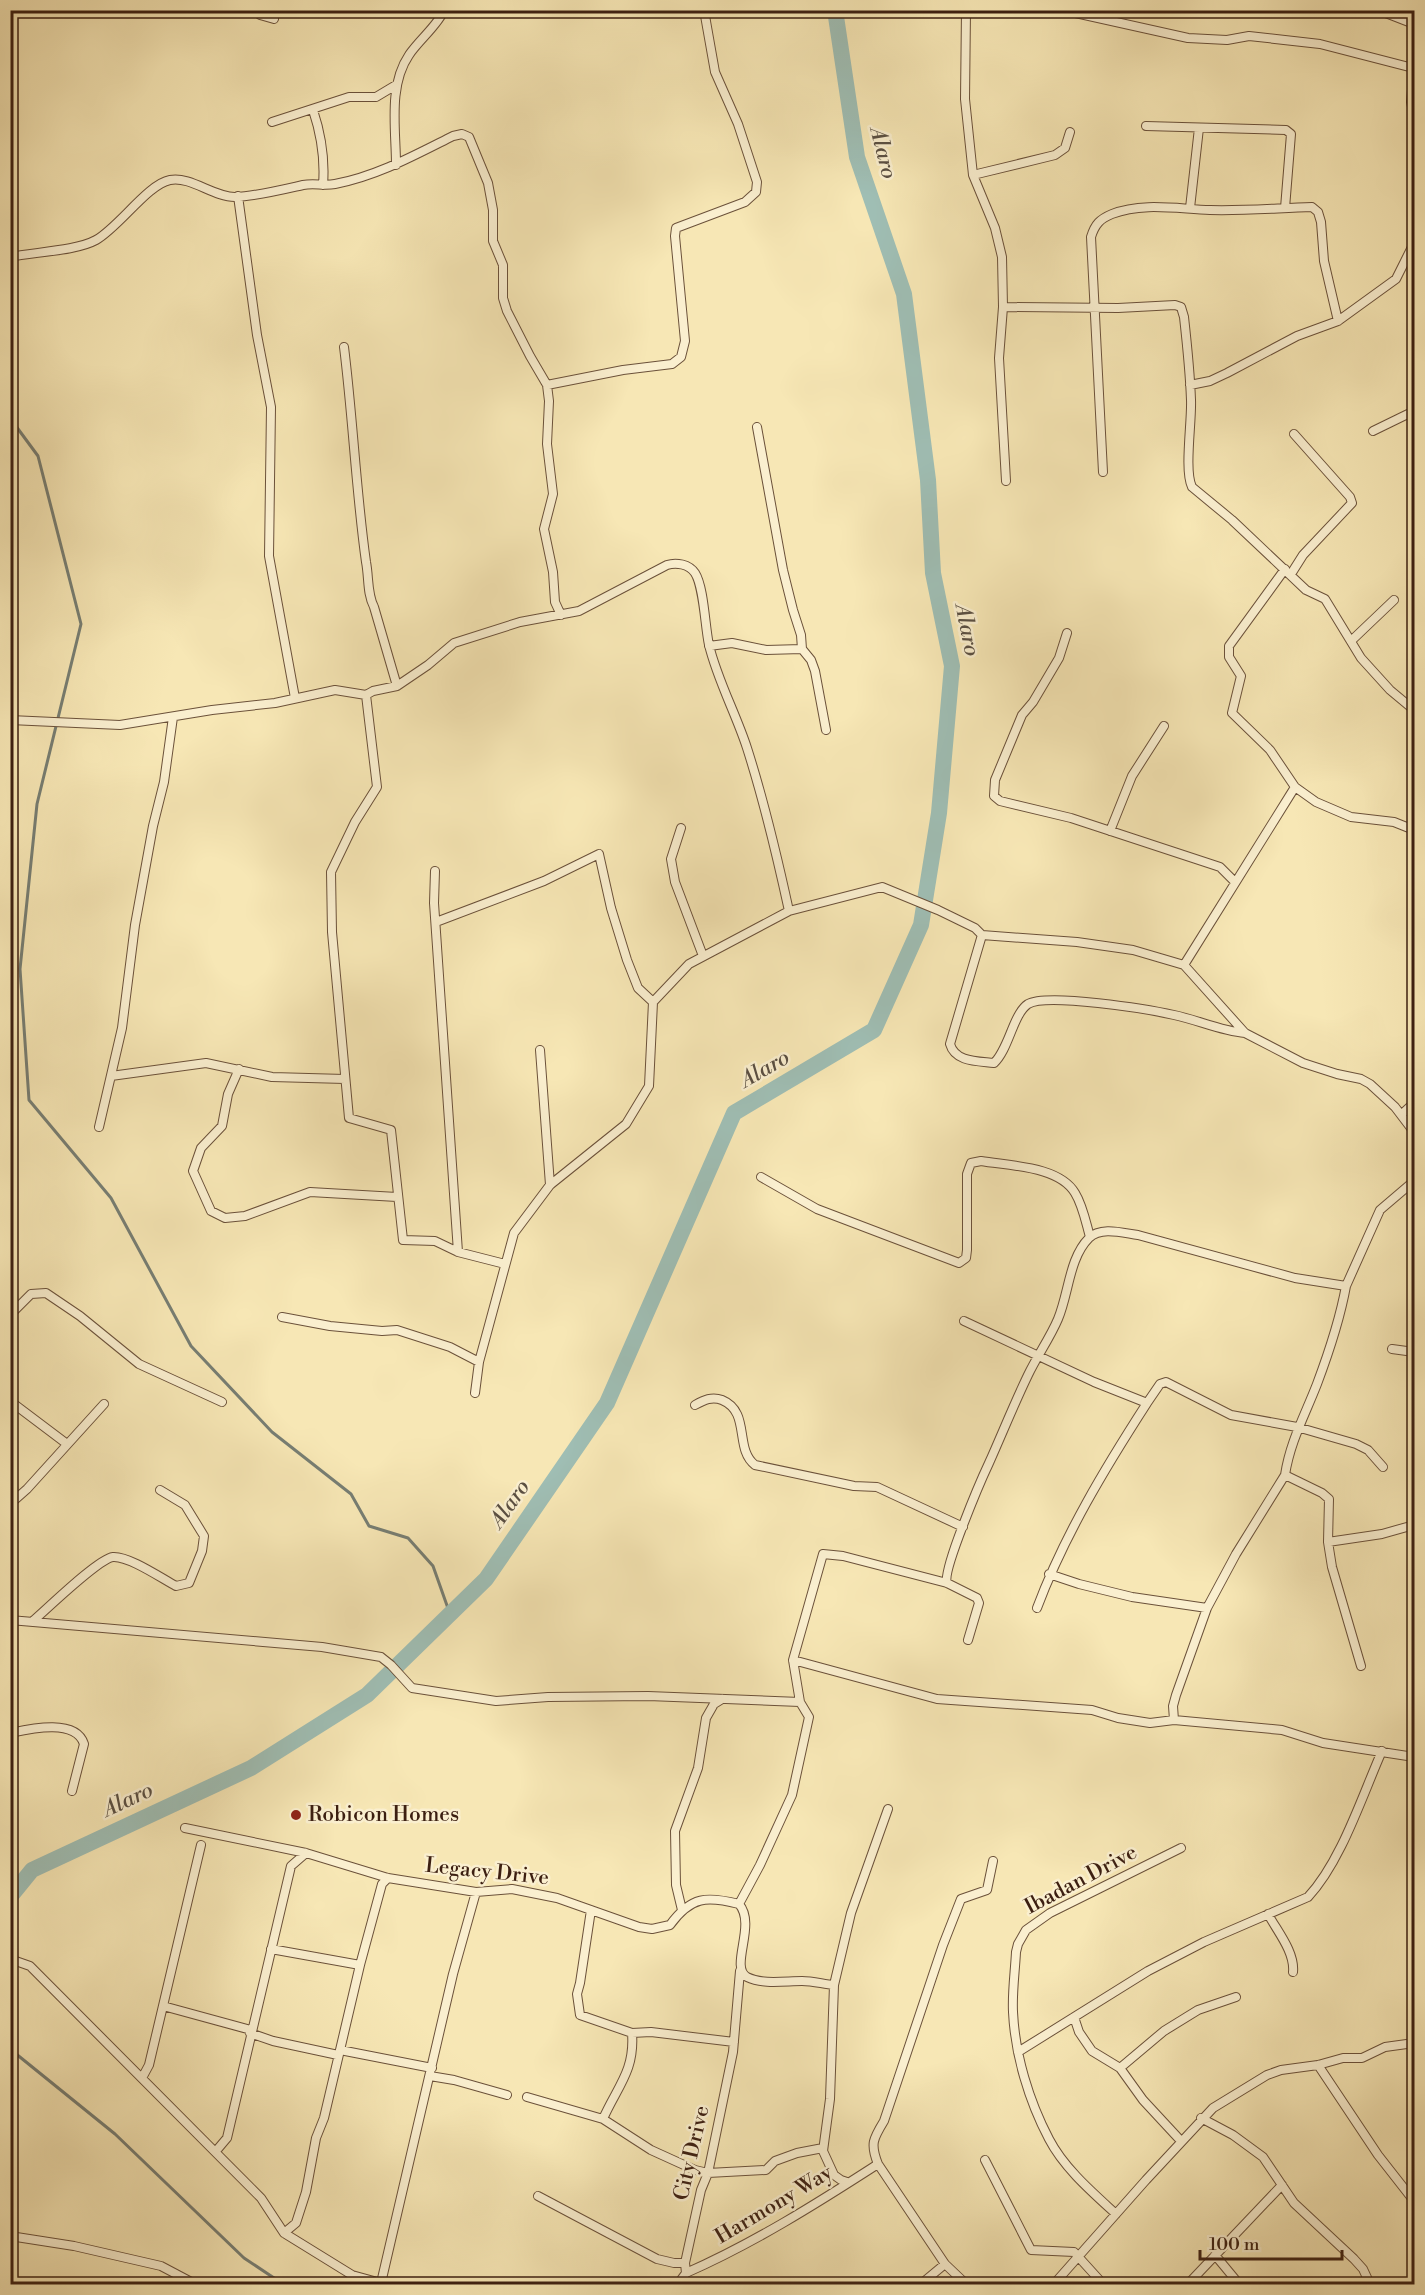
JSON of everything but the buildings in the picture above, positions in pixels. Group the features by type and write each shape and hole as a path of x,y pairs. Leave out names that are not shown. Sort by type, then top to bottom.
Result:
{"street":[{"path":"258,10 260,15 274,19"},
{"path":"396,165 396,85 400,70 444,10"},
{"path":"547,385 623,370 666,365 679,360 683,354 685,341 676,228 745,201 756,192 757,182 738,124 715,72 704,10"},
{"path":"966,10 966,99 973,175 995,228 1000,248 1003,307 999,358 1006,481"},
{"path":"1062,10 1188,38 1227,40 1248,36 1320,44 1414,66 1412,102 1414,117"},
{"path":"1378,10 1414,24"},
{"path":"273,122 349,97 376,98 396,85"},
{"path":"313,110 320,132 323,185"},
{"path":"1146,126 1286,130 1291,134 1286,208"},
{"path":"1190,208 1199,128"},
{"path":"973,175 1055,155 1065,148 1070,132"},
{"path":"10,257 94,241 118,223 163,182 180,179 215,194 238,196 311,184 338,183 396,165 453,136 462,134 469,137 488,183 493,210 493,242 502,266 502,298 525,347 547,385 548,444 553,494 544,529 553,572 555,602 561,615"},
{"path":"238,196 257,336 272,407 269,556 295,698"},
{"path":"1103,472 1091,237 1094,226 1100,220 1114,213 1156,207 1312,207 1318,212 1324,261 1338,321"},
{"path":"1190,385 1210,381 1297,336 1338,321 1396,279 1414,243"},
{"path":"1003,307 1118,308 1175,305 1181,307 1185,317 1190,385 1189,463 1192,488 1232,520 1306,590 1324,599 1361,658 1390,690 1414,710"},
{"path":"344,347 363,546 370,585 369,597 397,686"},
{"path":"1373,431 1414,411"},
{"path":"757,428 772,520 801,635 802,649 811,660 815,671 826,730"},
{"path":"1294,434 1352,502 1288,571 1230,646 1229,657 1241,676 1232,713 1270,750 1295,787 1316,802 1351,818 1394,822 1414,830"},
{"path":"10,720 120,725 275,703 335,690 366,695 373,691 397,686 428,665 454,643 520,621 579,611 675,562 683,564 695,573 699,583 709,646 746,746 766,810 789,911"},
{"path":"1351,641 1394,600"},
{"path":"1067,633 1059,658 1033,702 1022,715 995,780 994,796 1000,801 1045,810 1220,867 1235,882"},
{"path":"709,646 732,643 766,650 802,649"},
{"path":"366,695 376,787 331,872 332,932 349,1118 391,1130 403,1240 435,1241 458,1252 505,1264"},
{"path":"99,1127 122,1028 135,924 153,826 164,782 173,717"},
{"path":"1110,831 1132,776 1164,726"},
{"path":"1184,965 1295,787"},
{"path":"681,828 671,859 675,882 703,956"},
{"path":"436,922 544,881 599,854 611,908 631,969 638,988 653,1002"},
{"path":"435,872 436,922 458,1252"},
{"path":"475,1394 479,1362 514,1233 550,1185 626,1124 649,1086 653,1002 688,964 789,911 882,887 938,910 975,928 982,935 1077,942 1133,950 1184,965 1245,1033 1303,1063 1361,1079 1370,1084 1402,1114 1414,1132"},
{"path":"982,935 950,1044 952,1052 958,1056 994,1063 1001,1056 1023,1008 1038,1000 1134,1008 1174,1015 1232,1032 1245,1033"},
{"path":"540,1050 550,1185"},
{"path":"111,1076 207,1063 272,1077 345,1079"},
{"path":"239,1070 228,1094 222,1126 201,1148 193,1171 211,1212 225,1218 245,1216 310,1192 397,1197"},
{"path":"1402,1114 1414,1103"},
{"path":"761,1177 817,1209 959,1263 966,1258 967,1250 967,1174 971,1163 981,1161 1038,1170 1061,1178 1077,1195 1090,1237"},
{"path":"1174,1720 1176,1695 1207,1608 1236,1554 1285,1475 1288,1455 1297,1427 1316,1384 1342,1308 1346,1286 1380,1210 1414,1181"},
{"path":"947,1583 946,1575 989,1463 1028,1375 1058,1319 1076,1261 1090,1237 1100,1232 1138,1235 1295,1278 1346,1286"},
{"path":"10,1315 31,1294 46,1293 80,1316 139,1364 222,1402"},
{"path":"282,1317 330,1326 382,1331 397,1330 450,1347 479,1362"},
{"path":"964,1321 1094,1382 1147,1403"},
{"path":"1392,1350 1414,1352"},
{"path":"1037,1608 1049,1574 1114,1454 1160,1384 1166,1382 1231,1415 1297,1427 1356,1444 1368,1450 1383,1467"},
{"path":"696,1405 703,1400 717,1398 734,1406 747,1456 755,1465 854,1486 877,1487 963,1527"},
{"path":"10,1401 67,1444"},
{"path":"10,1504 104,1404"},
{"path":"1285,1475 1322,1493 1329,1499 1328,1542 1336,1582 1361,1666"},
{"path":"33,1621 98,1564 112,1557 128,1561 176,1586 189,1582 202,1551 204,1536 185,1505 160,1490"},
{"path":"1328,1542 1382,1534 1414,1525"},
{"path":"739,1904 760,1865 792,1795 809,1717 800,1702 793,1660 824,1554 843,1556 947,1583 979,1599 968,1640"},
{"path":"1049,1574 1132,1597 1207,1608"},
{"path":"10,1620 322,1647 381,1657 412,1688 496,1701 548,1697 724,1698 800,1702"},
{"path":"793,1660 937,1699 1092,1710 1118,1718 1150,1723 1174,1720 1282,1730 1323,1743 1414,1757"},
{"path":"682,1910 676,1885 675,1832 698,1768 706,1718 714,1704 724,1698"},
{"path":"10,1733 59,1727 77,1734 84,1744 72,1791"},
{"path":"1018,2052 1148,1971 1204,1942 1308,1897 1336,1855 1382,1751"},
{"path":"847,2182 834,2175 823,2148 830,2099 834,1985 851,1912 888,1809"},
{"name":"Legacy Drive","path":"185,1828 306,1853 388,1878 476,1892 512,1889 557,1898 652,1929 670,1925 682,1910 702,1899 715,1898 739,1904"},
{"path":"142,2078 149,2065 201,1845"},
{"name":"Ibadan Drive","path":"1116,2214 1066,2163 1049,2140 1031,2097 1018,2052 1013,2011 1016,1952 1026,1930 1050,1913 1181,1848"},
{"path":"216,2151 226,2138 291,1866 306,1853"},
{"path":"966,2284 945,2264 878,2164 873,2151 873,2142 894,2094 943,1945 961,1899 987,1890 990,1886 993,1862"},
{"path":"284,2233 296,2223 306,2192 311,2173 315,2138 324,2118 360,1965 382,1884 388,1878"},
{"path":"10,1959 30,1966 216,2151 261,2198 284,2233 352,2275 380,2284 453,1974 476,1892"},
{"name":"City Drive","path":"686,2273 685,2263 701,2190 708,2173 734,2042 739,1963 746,1936 743,1908 739,1904"},
{"path":"591,1910 577,1994 580,2015 632,2033 651,2032 734,2042"},
{"path":"1268,1914 1289,1952 1293,1972"},
{"path":"271,1949 360,1965"},
{"path":"740,1971 746,1976 773,1982 821,1982 834,1985"},
{"path":"1120,2068 1164,2031 1198,2010 1236,1997"},
{"path":"163,2006 251,2031 273,2041 339,2052 431,2072 507,2095"},
{"path":"1074,2017 1079,2032 1092,2051 1120,2068 1143,2100 1182,2141"},
{"path":"603,2119 613,2097 625,2080 630,2066 632,2033"},
{"path":"1054,2284 1201,2118 1221,2102 1267,2075 1281,2070 1318,2065 1343,2058 1362,2058 1385,2047 1414,2043"},
{"path":"1318,2065 1378,2156 1414,2201"},
{"path":"527,2097 603,2119 651,2150 695,2170 708,2173 766,2170 775,2161 823,2148"},
{"path":"1201,2118 1251,2146 1263,2157 1294,2203 1359,2264 1370,2284"},
{"path":"985,2160 1031,2250 1071,2251 1103,2284"},
{"name":"Harmony Way","path":"686,2273 734,2252 765,2235 878,2164"},
{"path":"1188,2284 1282,2185"},
{"path":"538,2196 657,2259 685,2263"},
{"path":"10,2236 74,2246 161,2265 195,2284"},
{"path":"1215,2255 1239,2284"},
{"path":"921,2284 945,2264"},
{"path":"678,2284 686,2273"}],"waterway":[{"name":"Alaro","path":"10,1897 32,1870 251,1768 367,1695 486,1579 607,1403 734,1113 874,1030 921,925 939,813 952,666 933,573 928,480 904,294 857,157 835,10"},
{"path":"10,418 38,456 81,624 37,804 20,969 29,1100 111,1198 191,1346 272,1432 351,1494 369,1526 408,1538 433,1566 450,1614"},
{"path":"10,2049 115,2134 244,2258 283,2284"}],"place":[{"name":"Robicon Homes","path":"296,1815"}]}
